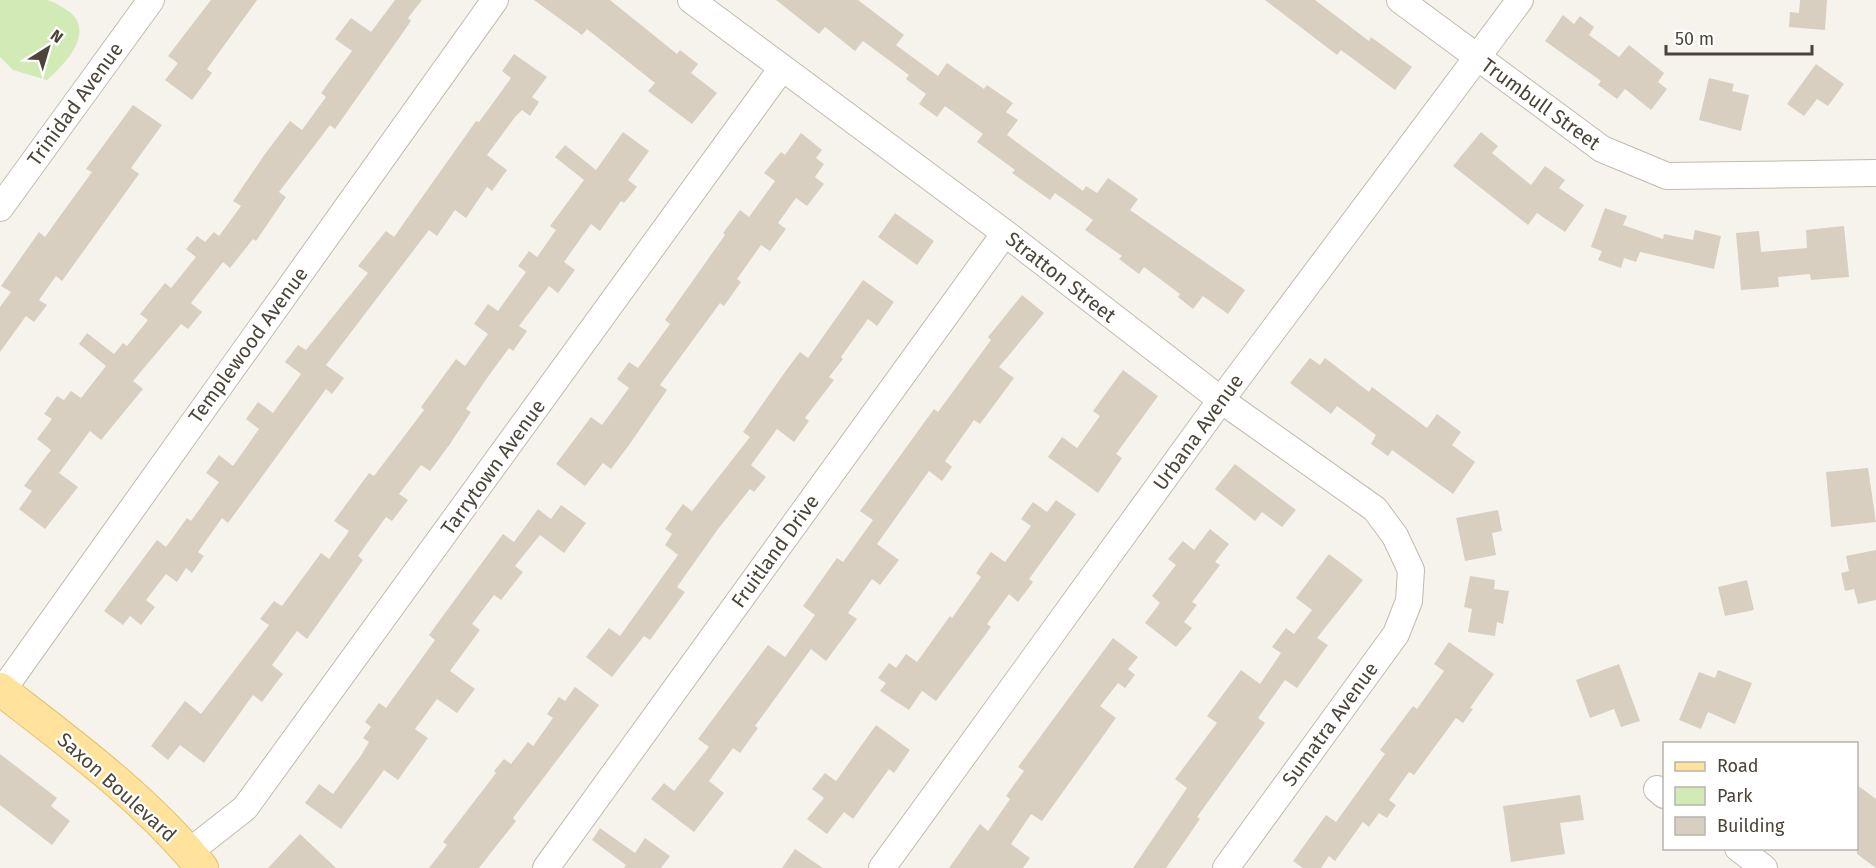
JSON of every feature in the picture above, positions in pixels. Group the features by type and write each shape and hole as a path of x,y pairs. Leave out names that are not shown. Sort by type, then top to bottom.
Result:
{"main road":[{"name":"Saxon Boulevard","path":"1,690 101,767 195,860"}],"street":[{"name":"Templewood Avenue","path":"1,690 495,0"},
{"name":"Stratton Street","path":"691,0 1005,233 1221,400 1375,509 1395,536 1411,570"},
{"name":"Trumbull Street","path":"1400,0 1602,149 1667,176 1876,173"},
{"name":"Urbana Avenue","path":"882,868 1221,400 1520,0"},
{"name":"Trinidad Avenue","path":"0,208 142,3"},
{"name":"Tarrytown Avenue","path":"195,860 245,808 782,68"},
{"name":"Fruitland Drive","path":"546,868 1005,233"},
{"name":"Sumatra Avenue","path":"1226,868 1396,633 1409,601 1411,570"},
{"path":"1738,850 1764,868"}],"green space":[{"path":"0,0 47,0 70,12 78,22 78,40 74,49 47,80 13,70 0,57"}],"building":[{"path":"211,0 257,0 207,69 212,73 192,100 165,80 178,63 168,56"},
{"path":"395,0 422,0 408,18 411,21 335,129 330,125 279,192 286,197 256,241 253,239 230,268 223,262 191,303 202,312 188,329 181,324 133,381 143,389 101,440 90,431 59,473 78,487 45,529 19,509 32,491 24,486 51,450 37,439 52,419 44,414 57,396 64,400 71,391 81,398 106,366 79,344 87,333 114,354 123,343 127,346 148,320 140,314 165,283 171,288 196,257 186,249 197,236 205,242 214,232 219,236 241,206 233,201 290,121 302,130 326,97 321,93 352,51 335,39 351,18 371,32"},
{"path":"534,0 610,0 677,54 680,50 698,64 691,73 717,93 692,124 648,91 655,83 587,29 582,35"},
{"path":"776,0 858,0 904,35 896,45 938,76 947,63 984,89 987,85 1013,103 1006,112 1018,120 1007,135 1083,191 1086,186 1097,193 1108,178 1138,199 1130,210 1245,290 1228,314 1203,296 1193,309 1178,297 1180,294 1144,267 1139,274 1119,259 1122,256 1085,230 1093,220 1055,193 1050,200 1012,173 1015,170 977,142 983,134 945,106 937,117 919,104 926,94 906,79 909,75 863,41 855,51 825,27 819,34"},
{"path":"1265,0 1315,0 1369,41 1371,37 1412,67 1395,90 1341,50 1337,55"},
{"path":"1800,0 1827,0 1825,30 1789,27 1790,12 1799,13"},
{"path":"1563,15 1574,24 1580,16 1594,27 1589,35 1619,57 1629,45 1664,73 1658,82 1667,89 1651,110 1625,89 1617,99 1598,85 1601,81 1545,41"},
{"path":"514,54 547,77 532,97 539,102 530,116 522,110 487,155 507,170 492,191 487,187 466,218 455,210 437,236 429,230 326,365 344,378 332,394 326,389 228,523 222,518 198,552 204,556 192,573 186,568 177,582 166,574 146,600 155,607 141,625 130,616 123,625 104,611 157,540 166,547 187,518 191,521 219,482 206,473 219,455 233,466 259,429 246,419 258,402 273,413 301,374 285,362 298,345 306,350 368,273 358,266 386,231 394,237 476,121 479,122 511,78 502,71"},
{"path":"1816,64 1844,84 1828,106 1817,99 1804,116 1787,104"},
{"path":"1709,78 1734,84 1732,91 1749,95 1741,131 1699,120"},
{"path":"133,105 162,125 131,168 139,174 62,281 56,276 39,300 47,305 34,322 26,316 0,352 0,307 11,292 1,286 39,232 45,237 92,172 86,169"},
{"path":"623,132 649,151 628,180 637,187 624,203 621,201 600,231 591,224 564,262 575,270 558,293 549,286 519,326 527,331 513,351 509,348 485,381 466,409 471,412 430,471 421,465 399,494 408,500 392,521 386,517 358,556 363,560 307,639 297,631 272,665 283,674 262,702 253,695 204,763 180,745 168,760 151,746 185,701 201,714 269,625 260,619 274,601 282,606 321,553 329,559 349,531 334,521 369,473 374,476 424,410 421,407 456,359 465,366 488,334 474,324 488,304 498,311 526,272 518,266 529,251 537,257 556,230 550,226 584,180 555,157 565,145 596,170"},
{"path":"1481,132 1498,146 1492,153 1531,185 1545,166 1565,180 1559,188 1584,205 1565,232 1537,213 1528,225 1453,166"},
{"path":"801,133 822,150 816,158 824,164 815,177 824,184 807,206 796,198 778,223 786,229 770,251 761,245 737,279 741,282 724,306 720,303 660,385 667,390 629,445 611,469 603,463 585,486 556,464 591,417 602,425 629,388 617,379 629,362 638,368 670,324 665,320 725,235 723,233 740,210 749,217 775,181 764,173 781,152 785,155"},
{"path":"1605,208 1627,216 1623,225 1663,239 1664,234 1693,240 1695,230 1721,236 1714,269 1640,252 1636,262 1624,258 1621,268 1598,260 1602,251 1591,247"},
{"path":"895,213 934,241 917,265 878,237"},
{"path":"1844,226 1849,277 1811,280 1810,274 1778,277 1779,287 1741,290 1736,233 1759,231 1761,252 1807,248 1806,230"},
{"path":"863,280 894,302 877,326 868,319 841,357 843,359 829,377 834,380 805,418 809,421 794,442 777,429 751,465 766,477 754,492 750,489 718,529 677,587 685,592 650,640 644,636 612,677 586,657 609,628 620,636 678,555 665,545 672,534 665,529 683,504 692,511 750,437 743,432 785,372 800,352 808,358"},
{"path":"1022,295 1044,313 999,367 1014,378 980,424 974,420 945,461 952,467 942,481 929,471 877,544 899,560 880,585 872,579 848,613 857,619 826,661 811,649 755,726 758,728 740,753 733,748 709,781 724,793 694,832 651,799 664,783 674,791 709,747 698,739 768,645 785,657 815,615 803,606 837,558 843,562 873,520 860,511 934,409 938,412 991,340 988,337"},
{"path":"1310,358 1320,365 1325,358 1369,392 1372,387 1427,428 1437,414 1461,432 1452,445 1475,462 1453,494 1392,450 1388,456 1371,444 1376,435 1337,406 1331,414 1290,383"},
{"path":"1123,370 1158,396 1116,454 1122,458 1098,493 1048,457 1062,437 1077,448 1100,416 1093,411"},
{"path":"1235,464 1296,510 1282,527 1262,512 1255,521 1215,489"},
{"path":"1868,468 1876,522 1831,527 1826,472"},
{"path":"1056,500 1076,514 1029,579 1033,582 1018,602 1009,594 987,624 991,627 936,701 922,691 909,710 880,691 886,683 878,678 889,663 896,668 906,654 917,662 981,577 976,573 991,552 1005,562 1031,526 1021,519 1033,502 1047,512"},
{"path":"561,505 586,523 564,553 540,535 515,566 523,572 501,600 494,595 472,624 480,630 450,671 475,689 457,713 437,699 415,729 428,738 398,780 384,770 341,829 305,803 319,784 333,794 369,742 363,738 371,727 365,722 379,703 386,708 435,640 429,635 503,534 514,542 538,509 551,519"},
{"path":"1498,510 1502,531 1492,533 1496,555 1465,561 1456,518"},
{"path":"1210,529 1229,544 1215,562 1220,565 1192,602 1197,605 1184,622 1192,628 1176,647 1145,623 1160,603 1152,596 1176,565 1168,559 1183,541 1194,550"},
{"path":"1876,550 1876,600 1858,604 1854,589 1845,591 1841,573 1849,571 1846,556"},
{"path":"1329,554 1363,580 1317,638 1328,645 1297,688 1285,680 1258,718 1265,723 1197,817 1200,819 1166,868 1133,868 1187,788 1175,779 1217,723 1207,716 1241,670 1260,684 1281,653 1272,647 1286,628 1294,634 1312,610 1296,598"},
{"path":"1470,576 1495,580 1494,589 1509,591 1503,624 1497,622 1495,636 1468,632 1472,609 1464,607"},
{"path":"1747,580 1754,610 1725,616 1718,587"},
{"path":"1113,638 1138,657 1128,669 1135,675 1125,688 1118,683 1100,706 1116,718 1042,821 1031,814 1011,844 1030,858 1023,868 949,868 980,824 988,831 1010,799 1006,796 1024,771 1018,767"},
{"path":"1449,642 1494,674 1470,708 1473,709 1463,723 1456,718 1414,775 1409,772 1389,800 1396,805 1387,818 1379,813 1369,827 1363,822 1335,861 1329,856 1321,868 1303,868 1293,861 1326,815 1336,822 1385,754 1380,750 1413,706 1417,709 1444,671 1434,664"},
{"path":"1619,664 1640,721 1621,727 1614,709 1590,718 1576,680"},
{"path":"1718,670 1752,683 1735,724 1708,712 1701,729 1679,720 1699,672 1715,678"},
{"path":"575,687 599,705 513,818 516,821 479,868 429,868 447,845 443,842 496,773 494,771 504,759 511,764 528,742 533,746 553,718 547,714 559,697 565,701"},
{"path":"876,725 910,750 894,773 889,769 853,819 844,812 827,834 807,819 824,798 812,789 825,773 836,781"},
{"path":"0,754 57,798 51,806 70,821 52,845 0,805"},
{"path":"1858,786 1876,799 1876,868 1857,854"},
{"path":"1580,795 1584,820 1560,823 1565,854 1511,862 1503,806"},
{"path":"600,828 635,853 645,838 670,856 661,868 624,868 626,865 592,840"},
{"path":"300,834 336,868 268,868"},
{"path":"795,849 823,868 782,868"}]}
